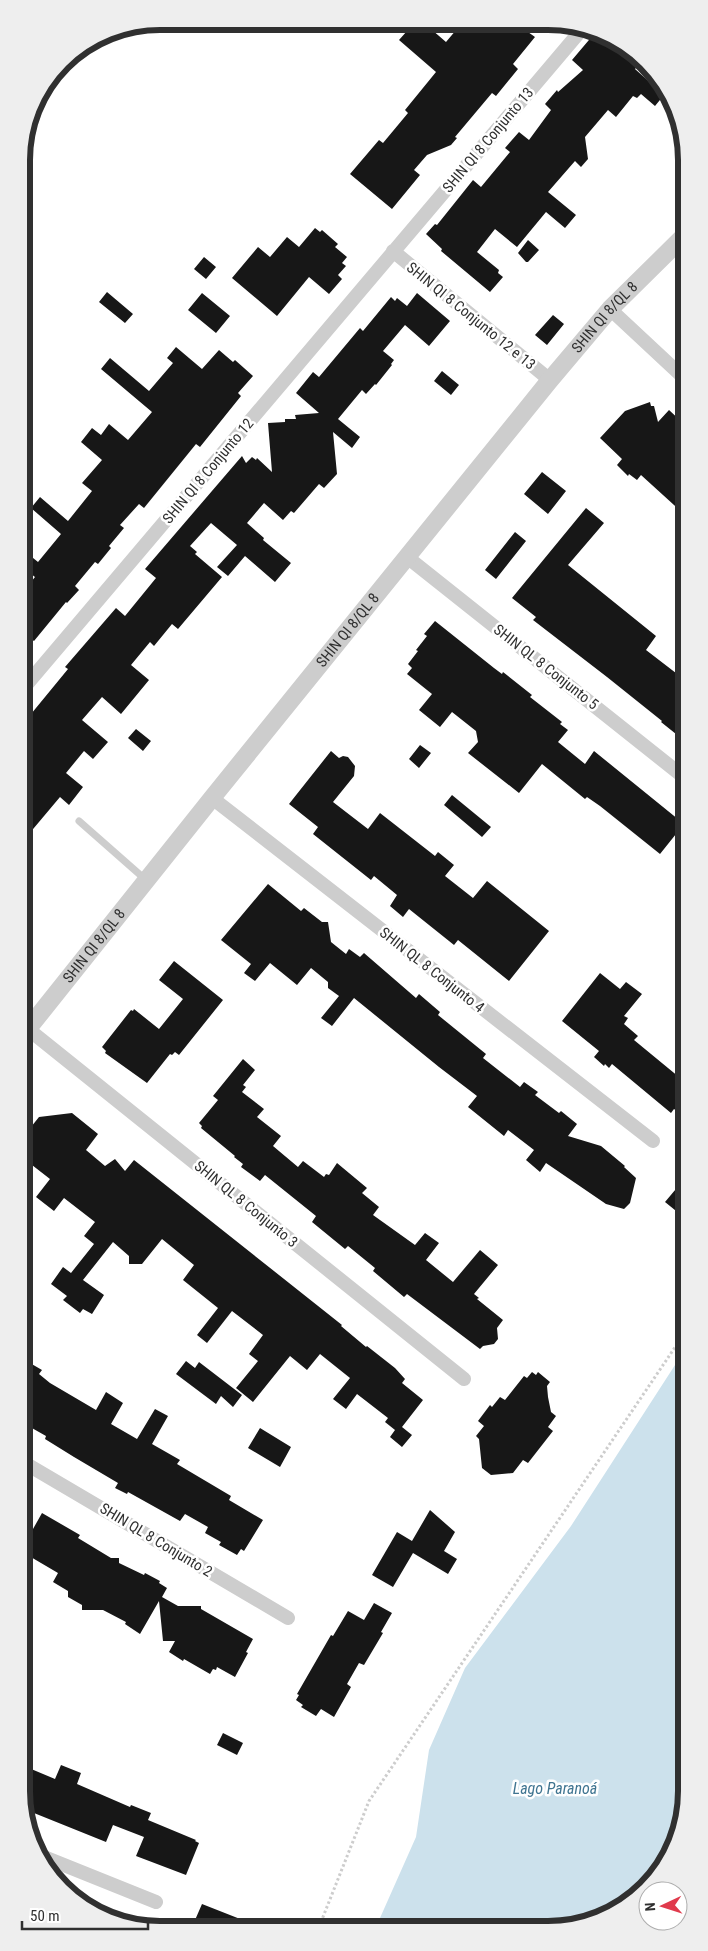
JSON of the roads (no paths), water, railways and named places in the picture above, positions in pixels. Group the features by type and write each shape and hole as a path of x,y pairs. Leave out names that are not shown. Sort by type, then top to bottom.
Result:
{"street":[{"name":"SHIN QI 8 Conjunto 13","path":"393,251 579,33"},
{"name":"SHIN QI 8/QL 8","path":"30,1026 550,380 610,310 678,242"},
{"name":"SHIN QI 8 Conjunto 12 e 13","path":"393,251 550,380"},
{"name":"SHIN QI 8 Conjunto 12","path":"30,681 393,251"},
{"path":"610,310 678,372"},
{"name":"SHIN QL 8 Conjunto 5","path":"407,557 678,772"},
{"name":"SHIN QL 8 Conjunto 4","path":"212,798 653,1141"},
{"name":"SHIN QL 8 Conjunto 3","path":"30,1036 464,1379"},
{"name":"SHIN QL 8 Conjunto 2","path":"30,1466 288,1618"},
{"path":"50,1859 156,1902"}],"lane":[{"path":"79,821 146,880"}],"water":[{"name":"Lago Paranoá","path":"678,1360 678,1800 676,1817 665,1849 646,1877 642,1881 638,1881 638,1885 634,1889 613,1904 574,1919 557,1921 379,1921 416,1837 429,1750 465,1668 571,1526"}]}
